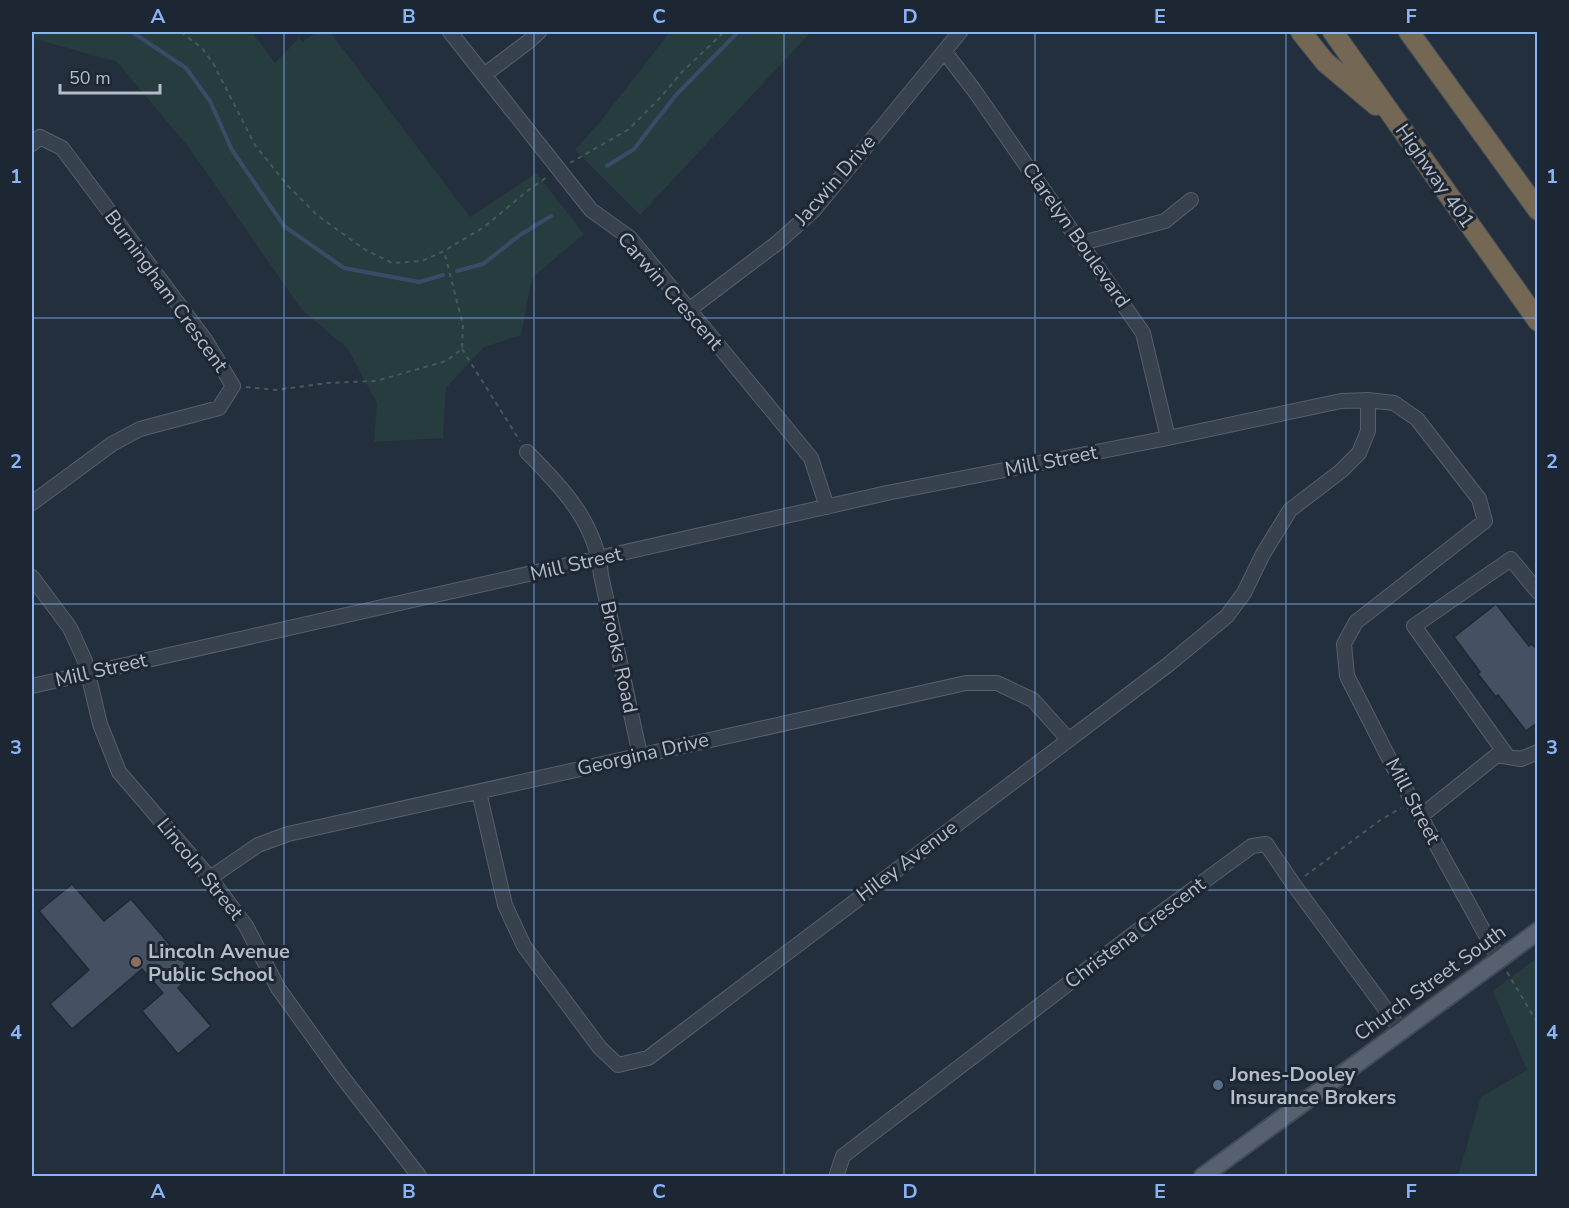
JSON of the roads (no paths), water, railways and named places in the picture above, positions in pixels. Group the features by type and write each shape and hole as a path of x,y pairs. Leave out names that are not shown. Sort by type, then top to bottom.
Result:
{"highway":[{"path":"1301,32 1325,62 1397,123"},
{"name":"Highway 401","path":"1333,32 1538,321"},
{"path":"1409,32 1538,210"}],"main road":[{"name":"Church Street South","path":"1203,1176 1401,1030 1503,965 1538,932"}],"street":[{"name":"Carwin Crescent","path":"450,32 591,210 630,238 811,458 827,507"},
{"path":"484,75 539,32"},
{"name":"Jacwin Drive","path":"690,309 776,244 814,210 960,32"},
{"name":"Clarelyn Boulevard","path":"944,51 1082,243 1143,333 1168,438"},
{"name":"Burningham Crescent","path":"32,144 40,137 62,148 206,341 233,386 219,408 140,429 112,444 32,503"},
{"path":"1082,243 1165,221 1191,200"},
{"name":"Mill Street","path":"32,686 887,493 1168,438 1341,401 1368,400 1394,403 1417,419 1479,499 1485,521 1356,622 1344,644 1347,676 1503,965"},
{"name":"Hiley Avenue","path":"479,792 505,905 524,946 600,1048 618,1065 648,1058 1068,738 1169,664 1227,616 1244,593 1263,554 1290,510 1341,471 1359,453 1368,431 1368,400"},
{"name":"Brooks Road","path":"526,452 555,481 591,532 600,559 601,575 640,755"},
{"path":"1508,757 1414,627 1511,559 1538,592"},
{"name":"Lincoln Street","path":"32,577 70,628 85,661 100,724 119,772 210,878 246,926 278,988 340,1074 419,1176"},
{"name":"Georgina Drive","path":"210,878 258,845 288,834 966,683 997,683 1033,700 1068,738"},
{"path":"1421,816 1497,755 1521,759 1538,752"},
{"name":"Christena Crescent","path":"838,1176 843,1156 1252,846 1266,844 1401,1030"}],"waterway":[{"path":"132,32 186,68 210,101 232,150 284,226 344,268 419,282 443,275"},
{"path":"607,166 634,149 676,95 738,32"},
{"path":"457,271 483,264 520,235 551,216"}],"place":[{"name":"Lincoln Avenue Public School","path":"136,962"},
{"name":"Jones-Dooley Insurance Brokers","path":"1218,1085"}]}
